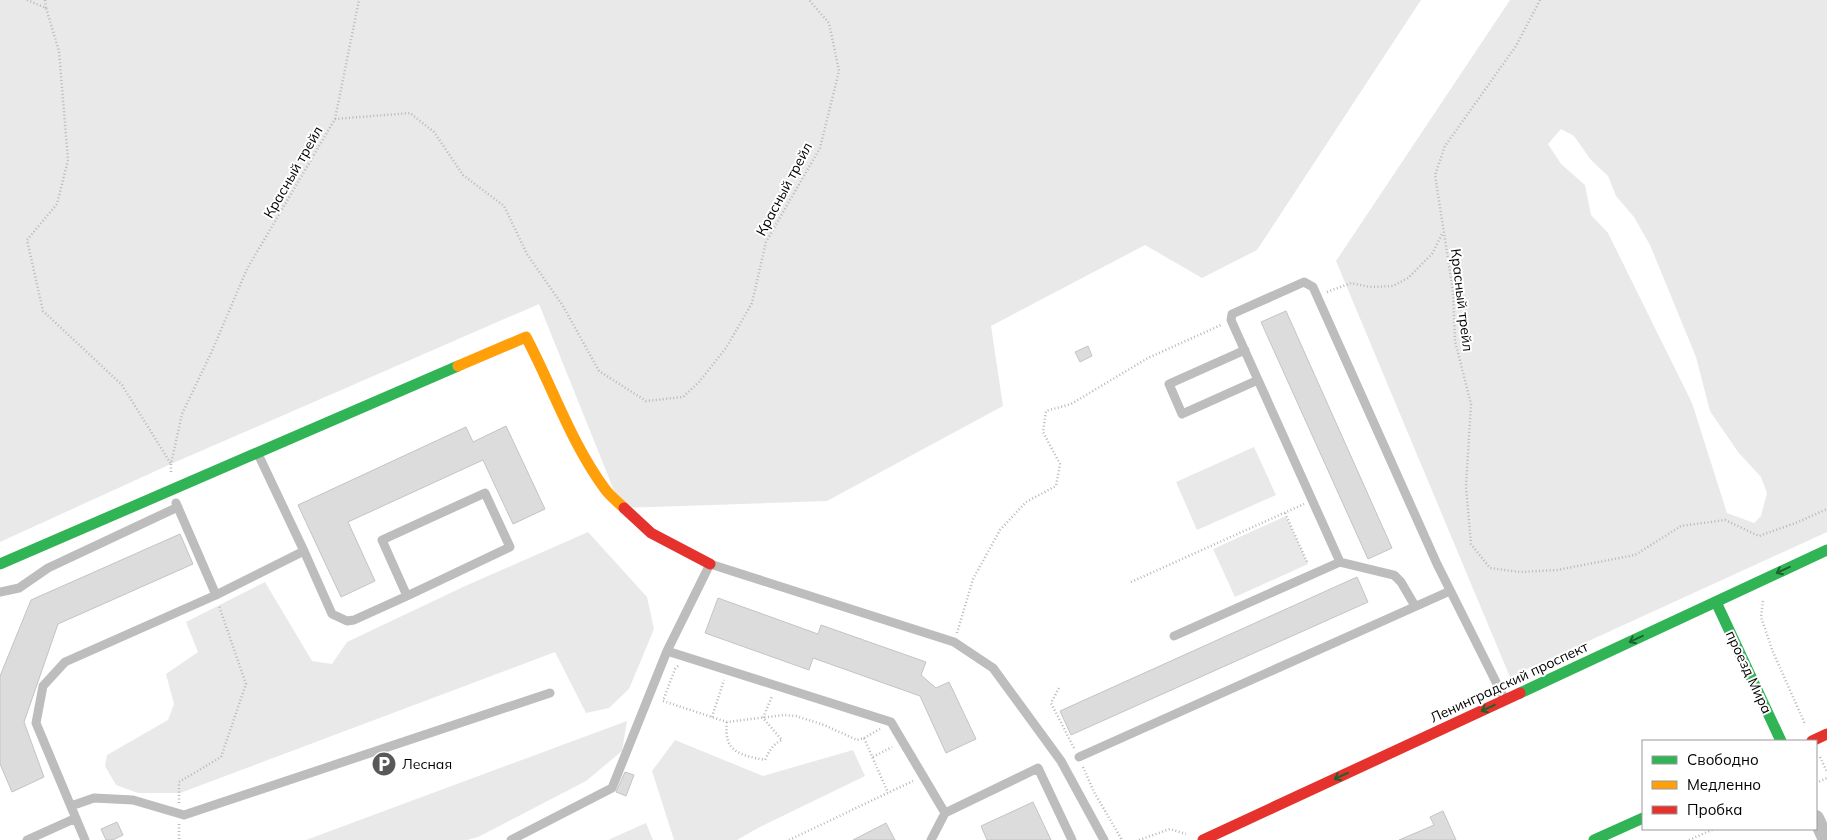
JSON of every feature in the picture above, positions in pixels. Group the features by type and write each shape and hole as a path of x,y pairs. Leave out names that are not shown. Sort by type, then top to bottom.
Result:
{"street":[{"path":"0,564 526,337 543,369 575,443 606,490 651,533 710,564"},
{"name":"Ленинградский проспект","path":"1203,840 1827,550"},
{"name":"проезд Мира","path":"1716,602 1781,740"},
{"path":"1814,740 1827,734"},
{"path":"1594,840 1642,818"},
{"path":"1817,820 1826,840"}],"lane":[{"path":"1340,562 1231,320 1232,314 1304,282 1310,284 1317,295 1450,590 1505,700"},
{"path":"1244,350 1169,384 1182,414 1258,380"},
{"path":"258,454 332,614 339,618 354,620 407,596 510,548 485,493 382,540 407,596"},
{"path":"171,491 216,595"},
{"path":"0,592 19,588 48,568 178,508"},
{"path":"85,840 36,723 43,686 64,662 216,595 304,551"},
{"path":"1174,636 1340,562 1394,575 1402,582 1415,606"},
{"path":"511,840 612,788 667,651 710,564 954,642 993,668 1061,761 1104,840"},
{"path":"1079,757 1450,590"},
{"path":"667,651 891,722 945,813"},
{"path":"70,806 94,798 133,800 184,815 550,694"},
{"path":"931,840 945,813 1038,768 1072,840"},
{"path":"27,840 76,818"}],"path":[{"path":"28,0 46,8"},
{"path":"45,0 46,8"},
{"path":"336,119 359,0"},
{"name":"Красный трейл","path":"46,8 59,51 68,160 57,204 27,240 43,311 122,385 170,464 182,414 212,351 247,269 336,119 410,113 434,132 463,176 504,206 528,254 563,306 598,371 646,401 683,397 699,382 726,348 752,304 766,242 820,148 839,71 830,23 809,0"},
{"name":"Красный трейл","path":"1540,0 1516,46 1445,146 1435,175 1453,291 1456,341 1471,404 1466,486 1471,544 1490,568 1520,572 1557,570 1636,555 1682,526 1725,520 1759,536 1827,509"},
{"path":"1317,295 1351,283 1370,287 1393,286 1408,278 1432,254 1444,230"},
{"path":"954,642 973,579 1000,530 1026,502 1056,486 1060,464 1043,432 1046,411 1071,404 1148,358 1231,320"},
{"path":"1131,582 1312,501"},
{"path":"1285,513 1313,574"},
{"path":"1766,578 1760,617 1772,652 1812,740"},
{"path":"180,840 178,814 179,782 221,757 246,684 216,595"},
{"path":"681,664 675,669 663,701 712,718 727,722 784,715 796,716 824,725 857,740 883,728 878,725"},
{"path":"712,718 724,680 716,677"},
{"path":"763,718 772,696 766,695"},
{"path":"727,722 726,739 734,750 765,760 769,751 782,740 763,718"},
{"path":"864,738 888,793"},
{"path":"872,757 895,745 892,741"},
{"path":"1820,755 1827,772"},
{"path":"789,840 923,776"},
{"path":"1139,840 1170,829 1203,840"},
{"path":"1689,840 1712,830"}],"shaded area":[{"path":"0,0 1421,0 1257,250 1202,278 1145,245 991,326 1003,406 827,501 621,508 539,304 171,464 0,542"},
{"path":"1510,0 1827,0 1827,532 1510,677 1336,261","holes":["1561,129 1574,136 1591,160 1608,176 1616,196 1634,217 1650,245 1696,357 1710,411 1738,452 1761,477 1767,493 1761,516 1754,523 1727,513 1692,403 1608,233 1591,215 1585,185 1561,164 1548,144"]},
{"path":"1254,447 1276,495 1197,530 1176,482"},
{"path":"1286,516 1308,564 1235,597 1213,549"},
{"path":"588,532 647,597 654,629 629,689 609,708 586,713 555,652 180,793 138,793 116,785 105,766 107,755 168,720 174,704 166,674 198,652 186,622 265,582 312,661 332,664 347,642 463,587"},
{"path":"627,721 622,751 586,781 478,837 467,840 306,840"},
{"path":"675,740 763,776 853,750 865,776 737,840 674,840 652,771"},
{"path":"646,823 653,840 608,840"}],"building":[{"path":"1286,311 1392,548 1368,559 1261,322"},
{"path":"1088,346 1092,356 1080,362 1075,352"},
{"path":"506,426 545,509 513,524 483,460 348,522 375,581 341,597 298,505 466,427 473,442"},
{"path":"180,534 193,564 58,624 24,722 44,777 12,792 0,764 0,676 31,600"},
{"path":"1357,577 1368,602 1071,735 1060,711"},
{"path":"718,598 818,634 821,625 926,662 921,675 936,688 949,682 976,739 946,753 920,696 813,658 809,670 705,633"},
{"path":"625,772 634,775 626,796 616,792"},
{"path":"1033,802 1051,840 987,840 981,826"},
{"path":"1443,811 1456,840 1399,840 1434,825 1430,817"},
{"path":"117,822 123,835 113,840 106,840 101,829"},
{"path":"886,823 895,840 853,840"}],"traffic: fast":[{"path":"0,564 458,366"},
{"path":"1520,693 1827,550"},
{"path":"1716,602 1781,740"},
{"path":"1594,840 1642,818"}],"traffic: slow":[{"path":"458,366 526,337 582,453 605,489 624,508"}],"traffic: jam":[{"path":"624,508 651,533 710,564"},
{"path":"1203,840 1520,693"},
{"path":"1814,740 1827,734"}],"place":[{"name":"Лесная","path":"384,764"}]}
